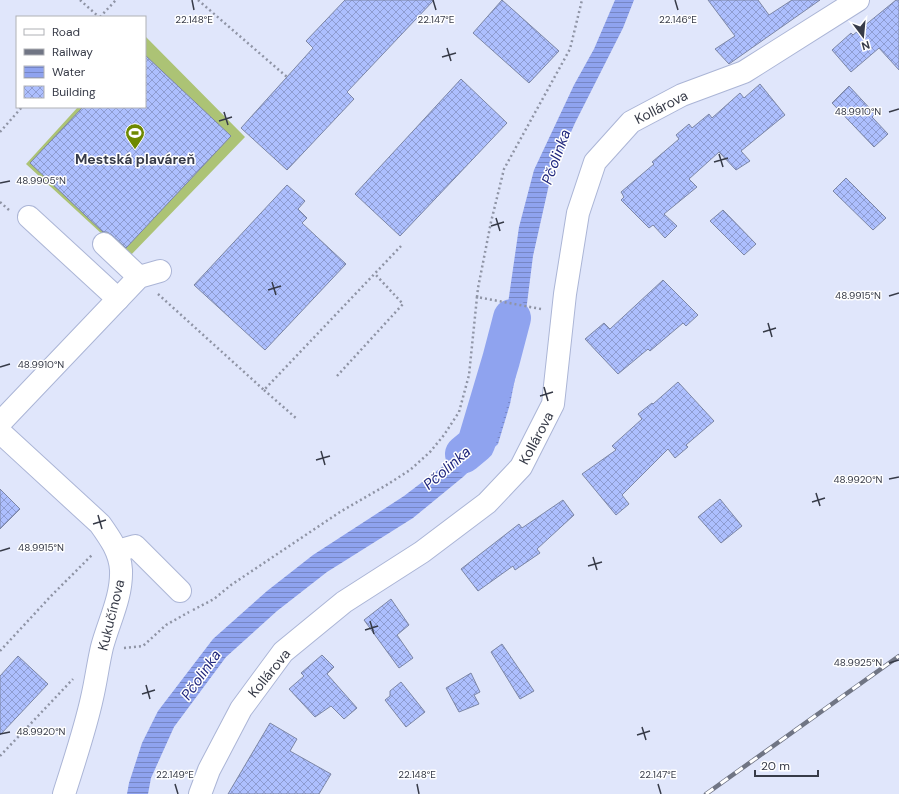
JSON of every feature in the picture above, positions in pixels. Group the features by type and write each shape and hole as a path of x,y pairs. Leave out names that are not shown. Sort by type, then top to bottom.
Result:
{"street":[{"name":"Kollárova","path":"200,794 209,770 241,709 283,652 344,602 422,552 487,503 521,467 553,404 565,294 578,213 595,162 631,122 682,95 744,72 858,0"},
{"path":"29,217 118,300"},
{"path":"104,244 139,277"},
{"path":"0,423 139,277 160,271"},
{"name":"Kukučínova","path":"0,432 100,524 117,551 121,569 118,595 103,646 93,697 64,794"},
{"path":"117,551 134,546 180,591"}],"path":[{"path":"80,0 99,16"},
{"path":"101,16 116,0"},
{"path":"198,0 287,77"},
{"path":"103,646 114,648 143,646 166,625 214,599 231,585 288,546 340,512 386,486 410,470 430,452 444,435 459,412 469,375 478,288 491,222 504,168 570,49 582,0"},
{"path":"0,132 21,108"},
{"path":"264,390 401,246"},
{"path":"337,376 403,304 375,274"},
{"path":"139,277 297,419"},
{"path":"477,297 544,309"},
{"path":"0,651 51,596 92,555"},
{"path":"0,756 75,676"}],"green space":[{"name":"Mestská plaváreň","path":"146,37 245,137 128,258 26,164 77,108 146,108"}],"water":[{"path":"615,0 634,0 623,28 575,123 550,180 533,256 522,343 510,404 498,444 463,477 413,518 327,572 277,611 226,657 174,727 151,778 148,794 127,794 142,743 158,711 213,639 267,591 313,555 404,496 451,460 472,439 496,387 519,227 534,170 574,85 594,49"}],"building":[{"path":"345,0 434,0 347,92 354,99 287,170 241,128 313,48 306,41"},
{"path":"502,0 559,51 529,83 473,33"},
{"path":"708,0 758,0 769,15 792,0 820,0 729,64 715,49 735,36"},
{"path":"896,0 899,0 899,70 879,48 851,72 832,50 851,33 853,35"},
{"name":"Mestská plaváreň","path":"146,56 231,136 126,248 112,235 107,232 103,232 30,163 82,108 146,108"},
{"path":"461,79 507,123 400,236 355,194"},
{"path":"760,84 785,115 741,151 750,161 736,170 719,152 689,179 697,187 664,214 677,226 665,238 653,225 649,228 621,200 624,197 621,192 654,164 652,162 679,139 676,135 689,124 692,128 709,114 712,118 740,93 744,98"},
{"path":"849,86 875,114 872,117 888,134 874,147 832,103"},
{"path":"846,178 886,218 873,230 833,191"},
{"path":"287,185 305,201 298,209 307,218 302,223 346,264 265,350 194,285"},
{"path":"723,210 756,244 744,255 710,221"},
{"path":"663,280 698,315 686,326 683,323 650,351 648,349 618,374 585,339 604,323 610,329"},
{"path":"678,382 714,421 686,445 688,447 675,458 668,449 622,495 629,504 616,515 582,474 616,450 612,446 642,419 638,414 652,403 653,404"},
{"path":"0,489 20,509 0,529"},
{"path":"720,499 742,526 721,543 698,517"},
{"path":"563,500 574,515 537,549 540,553 515,570 513,566 478,591 461,569 519,524 522,528"},
{"path":"391,599 409,625 397,635 413,658 399,668 364,620"},
{"path":"502,644 534,691 520,699 491,652"},
{"path":"322,655 334,667 327,674 357,708 344,719 331,706 315,717 289,689 304,676 301,673"},
{"path":"18,656 48,684 0,735 0,676"},
{"path":"471,673 480,692 474,695 479,704 459,712 446,688"},
{"path":"401,682 425,712 406,727 385,700 390,696 390,691"},
{"path":"270,723 297,739 290,751 331,774 319,794 228,794"}],"waterway":[{"name":"Pčolinka","path":"464,454 476,444 512,318"}],"railway":[{"path":"706,794 899,656"}],"place":[{"name":"Mestská plaváreň","path":"135,150"}]}
